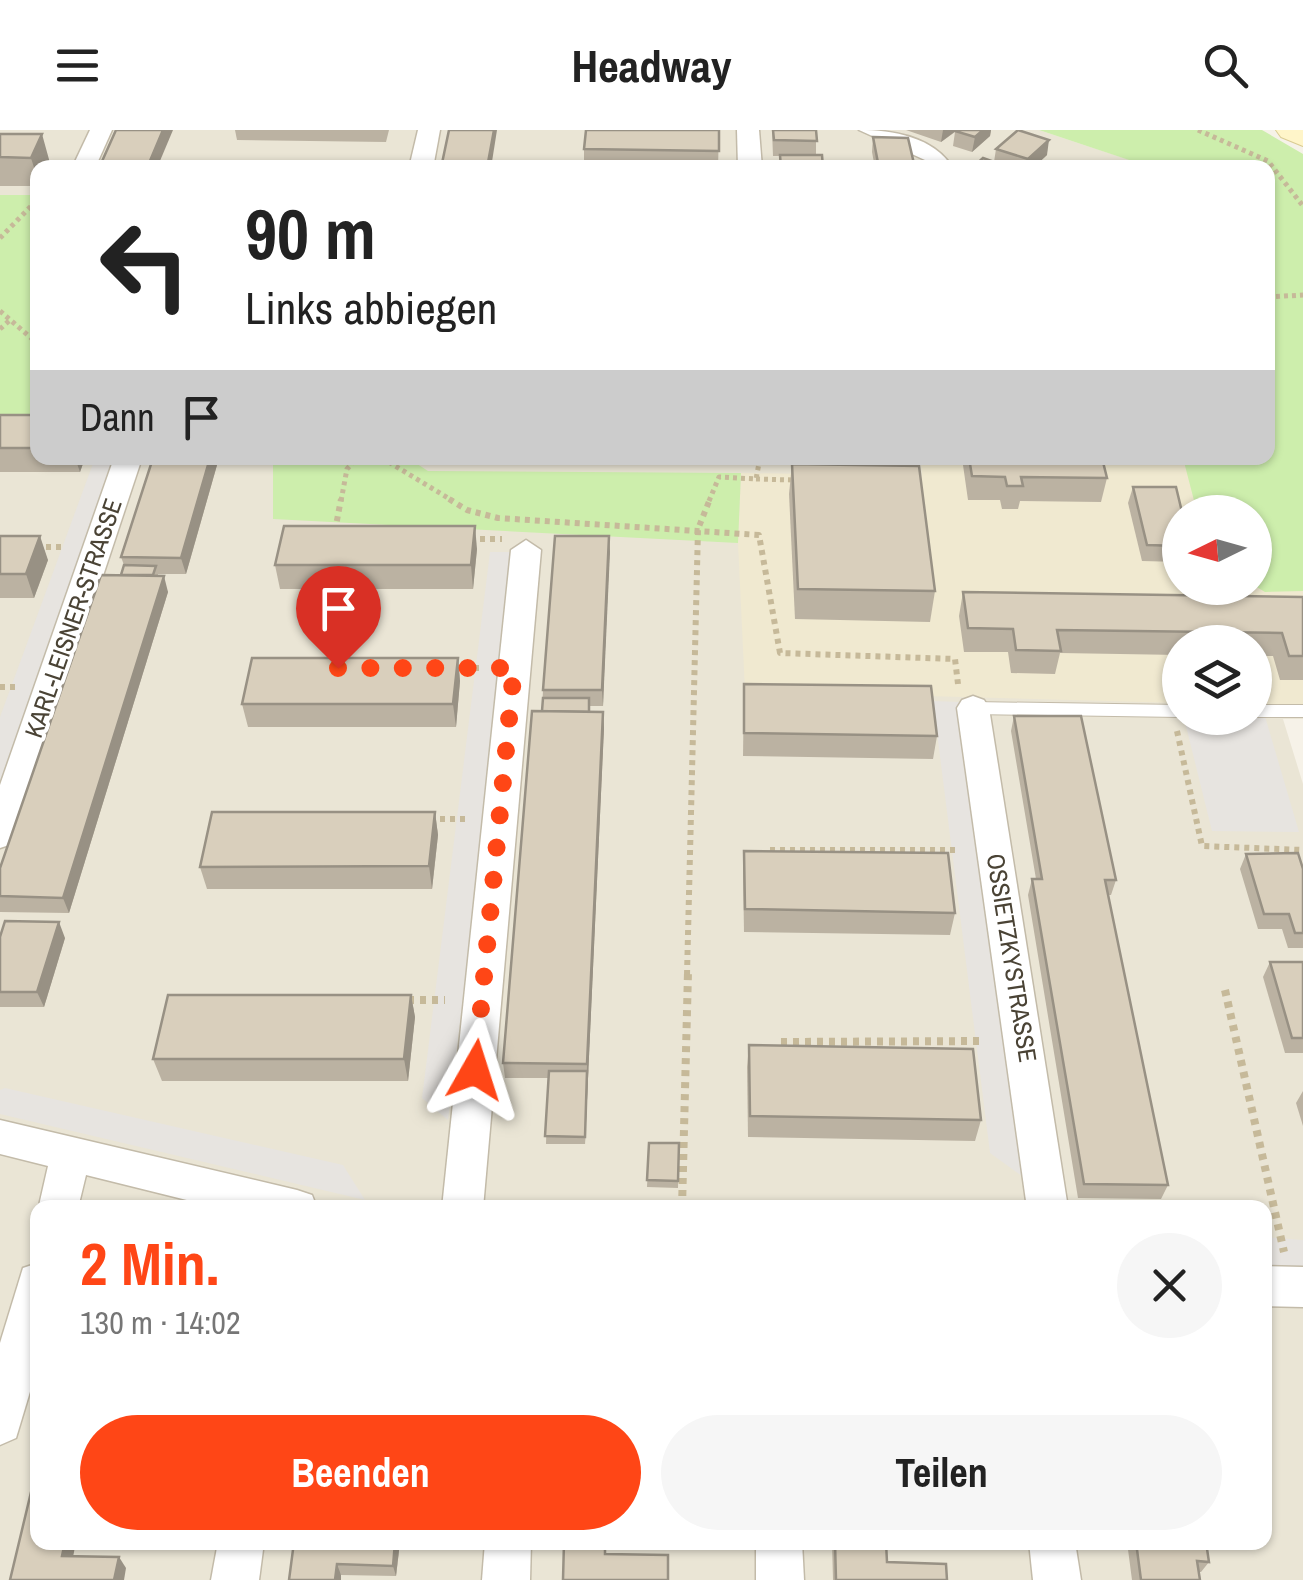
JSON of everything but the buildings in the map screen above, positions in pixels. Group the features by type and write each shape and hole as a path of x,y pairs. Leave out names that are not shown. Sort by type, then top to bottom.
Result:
{"street":[{"path":"86,160 101,130"},
{"path":"422,160 429,130"},
{"path":"748,130 750,160"},
{"path":"870,130 934,155 937,160"},
{"path":"1292,130 1303,136"},
{"name":"KARL-LEISNER-STRASSE","path":"0,835 126,465"},
{"path":"463,1200 514,668 517,544"},
{"name":"OSSIETZKYSTRASSE","path":"972,708 1026,1041 1047,1200"},
{"path":"0,1138 265,1200"},
{"path":"59,1200 71,1156"},
{"path":"1272,1286 1303,1287"},
{"path":"0,1423 30,1312"},
{"path":"235,1580 240,1550"},
{"path":"506,1580 508,1550"},
{"path":"778,1550 780,1580"},
{"path":"1053,1550 1057,1580"}],"lane":[{"path":"972,708 1162,710"},
{"path":"1272,711 1303,711"}],"path":[{"path":"1198,130 1266,160"},
{"path":"1275,170 1303,206"},
{"path":"0,238 30,207"},
{"path":"1275,297 1303,294"},
{"path":"0,312 30,337"},
{"path":"0,330 10,320"},
{"path":"334,538 351,465"},
{"path":"393,465 467,510 498,518 698,528 758,535 780,653 955,659 956,674"},
{"path":"756,479 759,465"},
{"path":"682,1200 698,528 719,477 797,480"},
{"path":"469,539 517,544"},
{"path":"20,547 98,548"},
{"path":"438,668 514,668"},
{"path":"1181,735 1202,846 1303,850"},
{"path":"426,819 500,818"},
{"path":"770,850 996,850"},
{"path":"1225,990 1278,1216"},
{"path":"388,1000 482,1000"},
{"path":"781,1042 1026,1041"}],"shaded area":[{"path":"0,130 1039,130 1130,160 30,160 30,465 1275,465 1275,459 1303,465 1303,719 1283,719 1303,784 1303,1580 0,1580"},
{"path":"1275,459 1303,465 1303,706 1272,705 1272,625 1162,625 1162,703 745,691 738,543 741,473 922,476 921,465 1275,465"},
{"path":"92,465 120,465 0,799 0,717"},
{"path":"490,552 518,552 448,1120 422,1098"},
{"path":"933,701 961,702 1026,1179 990,1153"},
{"path":"1188,735 1270,735 1299,832 1212,831"},
{"path":"5,1088 343,1165 365,1200 0,1114 0,1090"},
{"path":"1272,1238 1303,1240 1303,1271 1272,1269"}],"green space":[{"path":"1039,130 1262,130 1303,154 1303,591 1272,592 1272,495 1193,495 1185,465 1275,465 1275,160 1129,160"},
{"path":"0,195 30,195 30,420 0,419"},
{"path":"273,465 419,465 428,471 741,473 738,543 273,519"}],"route":[{"path":"338,668 514,668 475,1070"}]}
